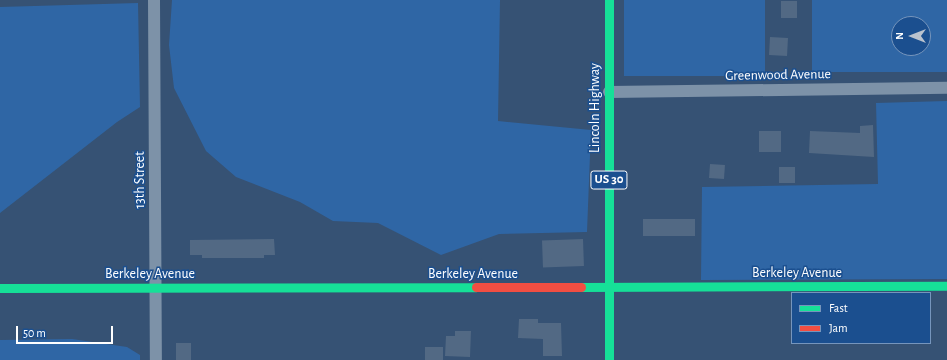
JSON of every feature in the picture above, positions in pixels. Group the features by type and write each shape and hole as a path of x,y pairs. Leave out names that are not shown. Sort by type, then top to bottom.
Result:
{"street":[{"name":"13th Street","path":"154,0 156,360"},
{"name":"Lincoln Highway","path":"609,0 609,360"},
{"name":"Greenwood Avenue","path":"609,92 947,88"},
{"name":"Berkeley Avenue","path":"0,288 947,286"}],"shaded area":[{"path":"172,0 500,0 498,121 591,130 587,232 499,234 441,255 378,223 333,221 300,202 236,177 206,151 174,88 169,45"},
{"path":"624,0 765,0 765,76 624,76"},
{"path":"812,0 947,0 947,72 812,72"},
{"path":"138,3 140,107 117,122 0,213 0,7"},
{"path":"947,101 947,279 701,280 702,187 878,184 876,103"},
{"path":"72,339 127,347 140,355 140,360 0,360 0,340"}],"building":[{"path":"781,1 797,1 797,18 781,18"},
{"path":"770,37 788,38 787,56 769,55"},
{"path":"873,125 874,157 809,153 810,131 860,133 860,126"},
{"path":"759,131 781,131 781,152 759,152"},
{"path":"710,164 725,165 724,179 709,178"},
{"path":"779,167 795,167 795,183 779,183"},
{"path":"643,219 695,219 695,236 643,236"},
{"path":"274,239 275,255 264,255 264,258 202,258 202,255 190,255 190,240"},
{"path":"583,239 584,266 543,267 542,240"},
{"path":"519,319 538,319 538,323 561,323 562,356 543,356 543,339 518,338"},
{"path":"455,331 471,331 470,357 445,356 446,336 455,336"},
{"path":"176,343 191,343 191,360 176,360"},
{"path":"425,347 443,347 443,360 425,360"}],"traffic: fast":[{"path":"609,0 609,360"},
{"path":"581,287 947,286"},
{"path":"0,288 476,287"}],"traffic: jam":[{"path":"476,287 581,287"}]}
